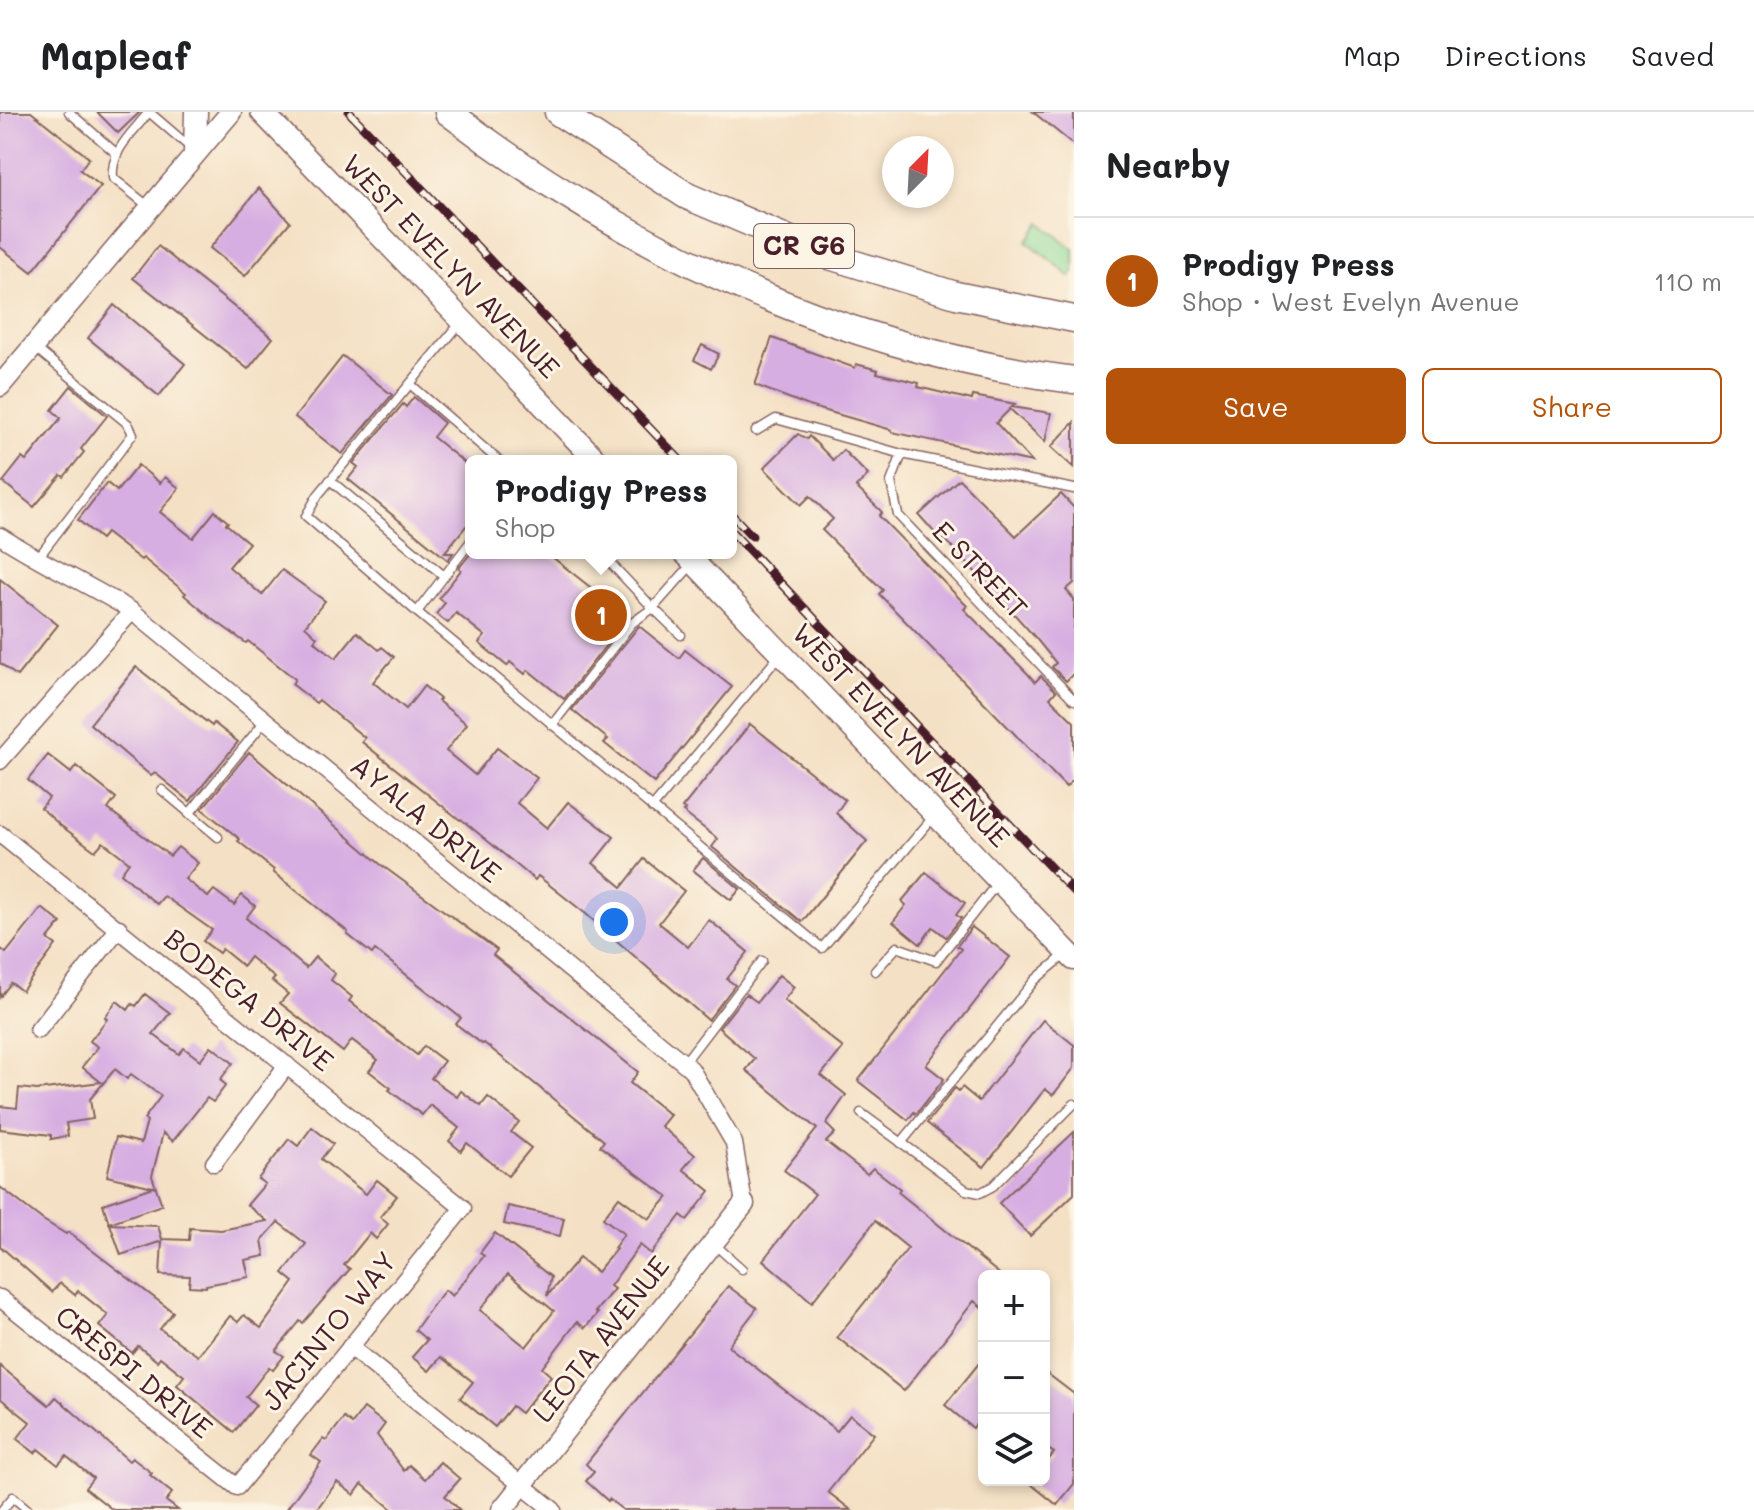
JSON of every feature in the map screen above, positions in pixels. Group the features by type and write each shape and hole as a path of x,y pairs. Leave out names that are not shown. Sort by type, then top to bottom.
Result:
{"highway":[{"name":"CR G6","path":"448,112 502,153 599,215 665,252 746,289 811,315 900,343 977,363 1074,380"},
{"name":"CR G6","path":"558,112 687,196 826,255 956,295 1074,319"}],"main road":[{"path":"195,152 196,112"},
{"name":"WEST EVELYN AVENUE","path":"262,112 591,455"},
{"name":"WEST EVELYN AVENUE","path":"690,559 1071,956"}],"street":[{"path":"0,386 231,112"},
{"name":"AYALA DRIVE","path":"0,536 132,611 691,1069 734,1143 744,1204"},
{"path":"0,761 132,611"},
{"name":"BODEGA DRIVE","path":"0,834 463,1208"},
{"path":"38,1030 119,928"},
{"path":"214,1163 287,1065"},
{"name":"LEOTA AVENUE","path":"502,1510 744,1204"},
{"name":"JACINTO WAY","path":"237,1487 463,1208"},
{"name":"CRESPI DRIVE","path":"0,1298 237,1487"},
{"path":"350,1347 553,1510"}],"lane":[{"path":"69,112 117,154"},
{"path":"150,207 113,178 112,164 149,112 195,152"},
{"path":"463,321 330,480 306,516 822,948 936,815"},
{"path":"33,347 128,424 133,434 36,559"},
{"path":"410,384 492,455"},
{"path":"756,431 776,419 902,454 1074,489"},
{"name":"E STREET","path":"902,454 891,482 898,515 1074,700"},
{"path":"330,480 444,576"},
{"path":"417,612 465,549"},
{"path":"607,559 681,635"},
{"path":"552,725 632,623 653,608 688,559"},
{"path":"652,808 781,653"},
{"path":"189,814 265,721"},
{"path":"162,790 218,837"},
{"path":"875,971 897,947 936,961 999,881"},
{"path":"901,1143 1035,980 1071,956"},
{"path":"684,1063 762,961"},
{"path":"861,1113 966,1190 980,1193 993,1186 1074,1104"},
{"path":"712,1243 742,1269"},
{"path":"2,1510 13,1497 28,1510"}],"green space":[{"path":"1041,223 1074,249 1074,273 1071,277 1027,241"}],"building":[{"path":"0,112 31,112 89,158 80,170 101,186 32,272 0,247"},
{"path":"97,112 140,112 118,133"},
{"path":"1033,112 1074,112 1074,145"},
{"path":"259,188 290,222 245,276 210,248"},
{"path":"158,246 273,338 248,369 133,278"},
{"path":"114,305 185,364 159,396 88,338"},
{"path":"772,338 855,368 856,364 878,370 877,373 919,383 918,387 1051,413 1045,442 1010,409 996,423 1032,462 892,432 809,406 755,385"},
{"path":"702,345 719,354 711,369 694,360"},
{"path":"343,356 392,395 342,454 295,417"},
{"path":"71,386 107,416 64,477 61,475 34,507 3,482 22,458 26,461 61,418 52,410"},
{"path":"414,397 444,423 433,437 465,463 465,527 444,553 453,553 448,560 348,479 358,467 353,463 403,404 406,407"},
{"path":"1074,422 1074,468 1051,447"},
{"path":"798,434 807,439 809,436 833,460 843,450 868,475 856,487 882,512 879,516 967,606 964,609 1035,682 1041,676 1056,691 1050,698 1074,722 1074,779 1066,787 879,594 883,590 822,530 833,519 810,496 801,505 764,468"},
{"path":"138,465 160,483 165,477 179,488 160,512 193,538 215,511 249,543 229,567 262,595 282,570 325,601 305,626 317,637 314,641 336,658 357,632 379,650 382,647 394,657 373,682 406,709 424,686 440,699 438,701 467,724 446,751 475,775 497,748 537,778 517,803 547,828 568,802 614,837 593,863 622,887 644,859 684,891 659,923 688,947 709,920 748,952 727,979 735,985 708,1020 586,914 538,876 535,880 362,742 365,738 319,700 316,703 292,684 295,679 248,641 246,643 210,617 143,558 141,560 106,533 101,539 78,520 107,483 117,491"},
{"path":"959,479 1016,536 1061,494 1074,508 1074,583 1066,590 1074,599 1074,673 1066,681 1052,667 1056,663 1034,636 919,515"},
{"path":"466,559 555,559 628,617 564,699 528,670 525,674 510,662 507,666 479,643 485,636 456,613 448,623 436,614 445,603 439,598 461,570 459,568"},
{"path":"0,579 58,625 17,676 0,663"},
{"path":"639,626 679,658 685,650 732,687 654,783 604,743 608,739 572,710"},
{"path":"136,667 212,726 214,723 238,742 190,801 155,773 151,776 90,724"},
{"path":"750,724 845,800 836,813 867,841 802,922 712,847 718,839 683,812 685,810 682,808"},
{"path":"249,752 380,864 497,950 493,955 638,1072 630,1083 670,1115 661,1126 695,1155 683,1169 710,1191 687,1220 681,1215 651,1254 640,1245 610,1286 614,1289 595,1312 598,1313 585,1328 577,1322 542,1368 551,1376 521,1413 512,1406 495,1427 460,1398 473,1382 441,1357 429,1371 412,1357 427,1340 415,1330 433,1305 445,1290 452,1296 484,1256 480,1253 495,1233 551,1277 547,1296 579,1258 597,1272 616,1249 624,1234 603,1218 619,1197 649,1219 668,1197 600,1146 604,1141 529,1079 456,1024 461,1018 375,950 372,954 347,934 202,809","holes":["508,1274 554,1311 526,1347 480,1310"]},
{"path":"48,755 71,773 76,766 116,798 108,809 170,856 178,847 198,863 185,879 208,897 214,890 234,905 242,895 255,906 246,918 306,968 315,957 335,974 331,980 352,997 349,1001 381,1027 417,1055 424,1046 444,1061 431,1078 457,1097 461,1091 481,1106 488,1097 519,1122 511,1132 531,1148 508,1176 467,1143 461,1151 449,1141 459,1128 430,1105 422,1115 389,1090 391,1088 369,1071 378,1060 352,1040 343,1052 280,1003 288,994 250,957 243,966 222,949 219,953 203,941 212,930 164,896 157,904 121,873 129,862 103,842 95,851 41,808 49,798 28,780"},
{"path":"703,858 740,889 731,900 693,870"},
{"path":"926,872 965,903 956,915 961,918 946,937 933,927 920,944 893,922 906,905 902,901"},
{"path":"42,908 61,923 48,939 56,945 22,991 11,983 0,997 0,948 6,953"},
{"path":"972,927 1010,957 926,1065 944,1079 908,1120 858,1081 961,949 957,946"},
{"path":"779,975 794,987 784,1000 843,1048 821,1075 846,1095 826,1124 835,1133 826,1142 867,1174 873,1168 995,1270 978,1270 978,1304 974,1301 904,1391 837,1337 908,1248 875,1221 812,1302 763,1260 815,1194 784,1170 817,1129 746,1070 755,1059 719,1028 746,994 757,1002"},
{"path":"145,994 170,1013 153,1034 179,1054 184,1048 200,1060 211,1046 233,1063 220,1080 226,1085 213,1102 207,1098 173,1141 163,1133 152,1176 162,1205 109,1223 103,1204 153,1187 107,1176 116,1137 141,1143 147,1121 144,1119 161,1096 131,1074 127,1079 115,1069 90,1099 93,1119 66,1123 68,1136 51,1139 51,1135 0,1129 0,1106 17,1108 19,1088 37,1090 101,1082 82,1067 98,1047 90,1041 117,1001 128,1010 132,1004 136,1006"},
{"path":"1043,1020 1074,1045 1074,1068 1053,1095 1045,1089 984,1167 927,1123 955,1088 959,1091 962,1087 979,1101"},
{"path":"312,1127 333,1144 321,1159 366,1194 377,1180 397,1196 380,1217 388,1224 376,1239 370,1233 344,1265 350,1269 276,1351 284,1356 273,1370 269,1367 246,1397 256,1405 234,1432 177,1385 184,1376 160,1357 157,1361 138,1346 132,1353 99,1326 108,1315 78,1291 75,1295 60,1283 52,1292 0,1246 0,1187 43,1220 66,1234 68,1232 173,1312 160,1329 198,1356 230,1316 238,1322 244,1315 261,1328 294,1282 283,1273 306,1244 278,1222 262,1240 265,1256 245,1260 249,1277 206,1287 189,1286 190,1276 160,1275 162,1241 121,1255 110,1224 158,1226 162,1239 189,1240 190,1228 221,1230 267,1221 247,1205 265,1184 258,1179 289,1139 298,1146"},
{"path":"1074,1132 1074,1194 1030,1236 999,1203"},
{"path":"508,1206 564,1218 560,1236 504,1224"},
{"path":"728,1286 757,1308 728,1346 837,1431 850,1415 874,1434 828,1492 851,1510 623,1510 586,1481 594,1472 586,1464"},
{"path":"978,1364 978,1422 973,1428 945,1405"},
{"path":"0,1366 49,1405 56,1397 129,1461 132,1458 152,1473 150,1475 172,1493 166,1501 178,1510 113,1510 85,1488 93,1478 66,1456 58,1465 38,1449 35,1453 17,1439 30,1422 0,1398"},
{"path":"1050,1376 1074,1394 1074,1484 1057,1505 1033,1486 1050,1486 1050,1458 1054,1453 1050,1450"},
{"path":"364,1408 385,1424 377,1435 404,1471 409,1465 425,1479 440,1462 460,1479 445,1496 460,1510 393,1510 362,1484 354,1495 337,1482 316,1510 286,1510 321,1462 311,1455 323,1439 326,1441 344,1418 352,1424"}],"railway":[{"path":"349,112 675,455"},
{"path":"737,520 752,536"},
{"path":"737,537 1074,892"}],"place":[{"name":"Prodigy Press","path":"601,615"}]}
